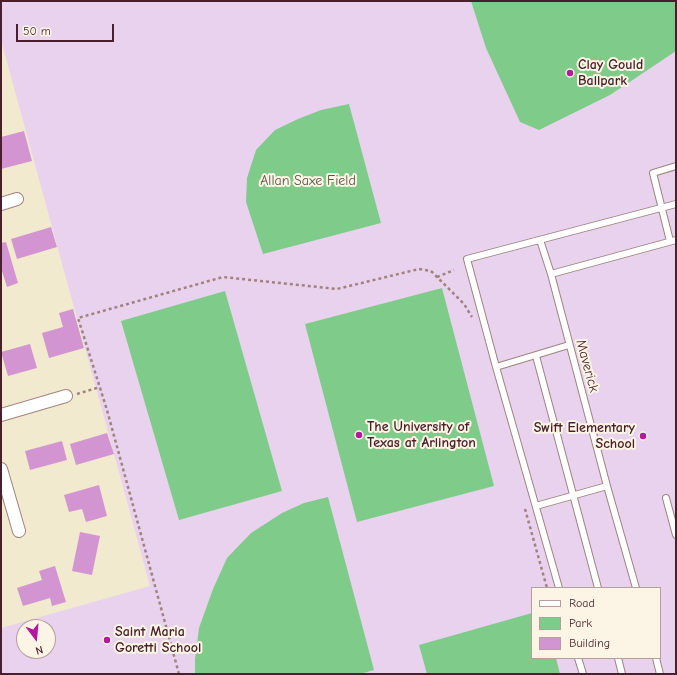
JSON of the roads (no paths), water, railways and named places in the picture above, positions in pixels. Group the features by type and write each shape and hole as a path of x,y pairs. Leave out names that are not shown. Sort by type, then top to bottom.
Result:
{"street":[{"path":"1,204 17,199"},
{"path":"1,415 66,396"},
{"path":"1,469 19,531"}],"lane":[{"path":"551,274 673,241 662,208 653,173 676,166"},
{"path":"559,587 467,259 676,204"},
{"name":"Maverick","path":"540,240 551,274 569,346 636,587"},
{"path":"496,367 569,346"},
{"path":"536,356 598,587"},
{"path":"536,506 607,486"},
{"path":"666,498 676,535"},
{"path":"578,659 583,674"},
{"path":"618,659 622,674"},
{"path":"656,659 660,674"}],"place":[{"name":"Clay Gould Ballpark","path":"570,73"},
{"name":"The University of Texas at Arlington","path":"359,435"},
{"name":"Swift Elementary School","path":"643,436"},
{"name":"Saint Maria Goretti School","path":"107,640"}],"park label":[{"name":"Allan Saxe Field","path":"308,181"}]}
